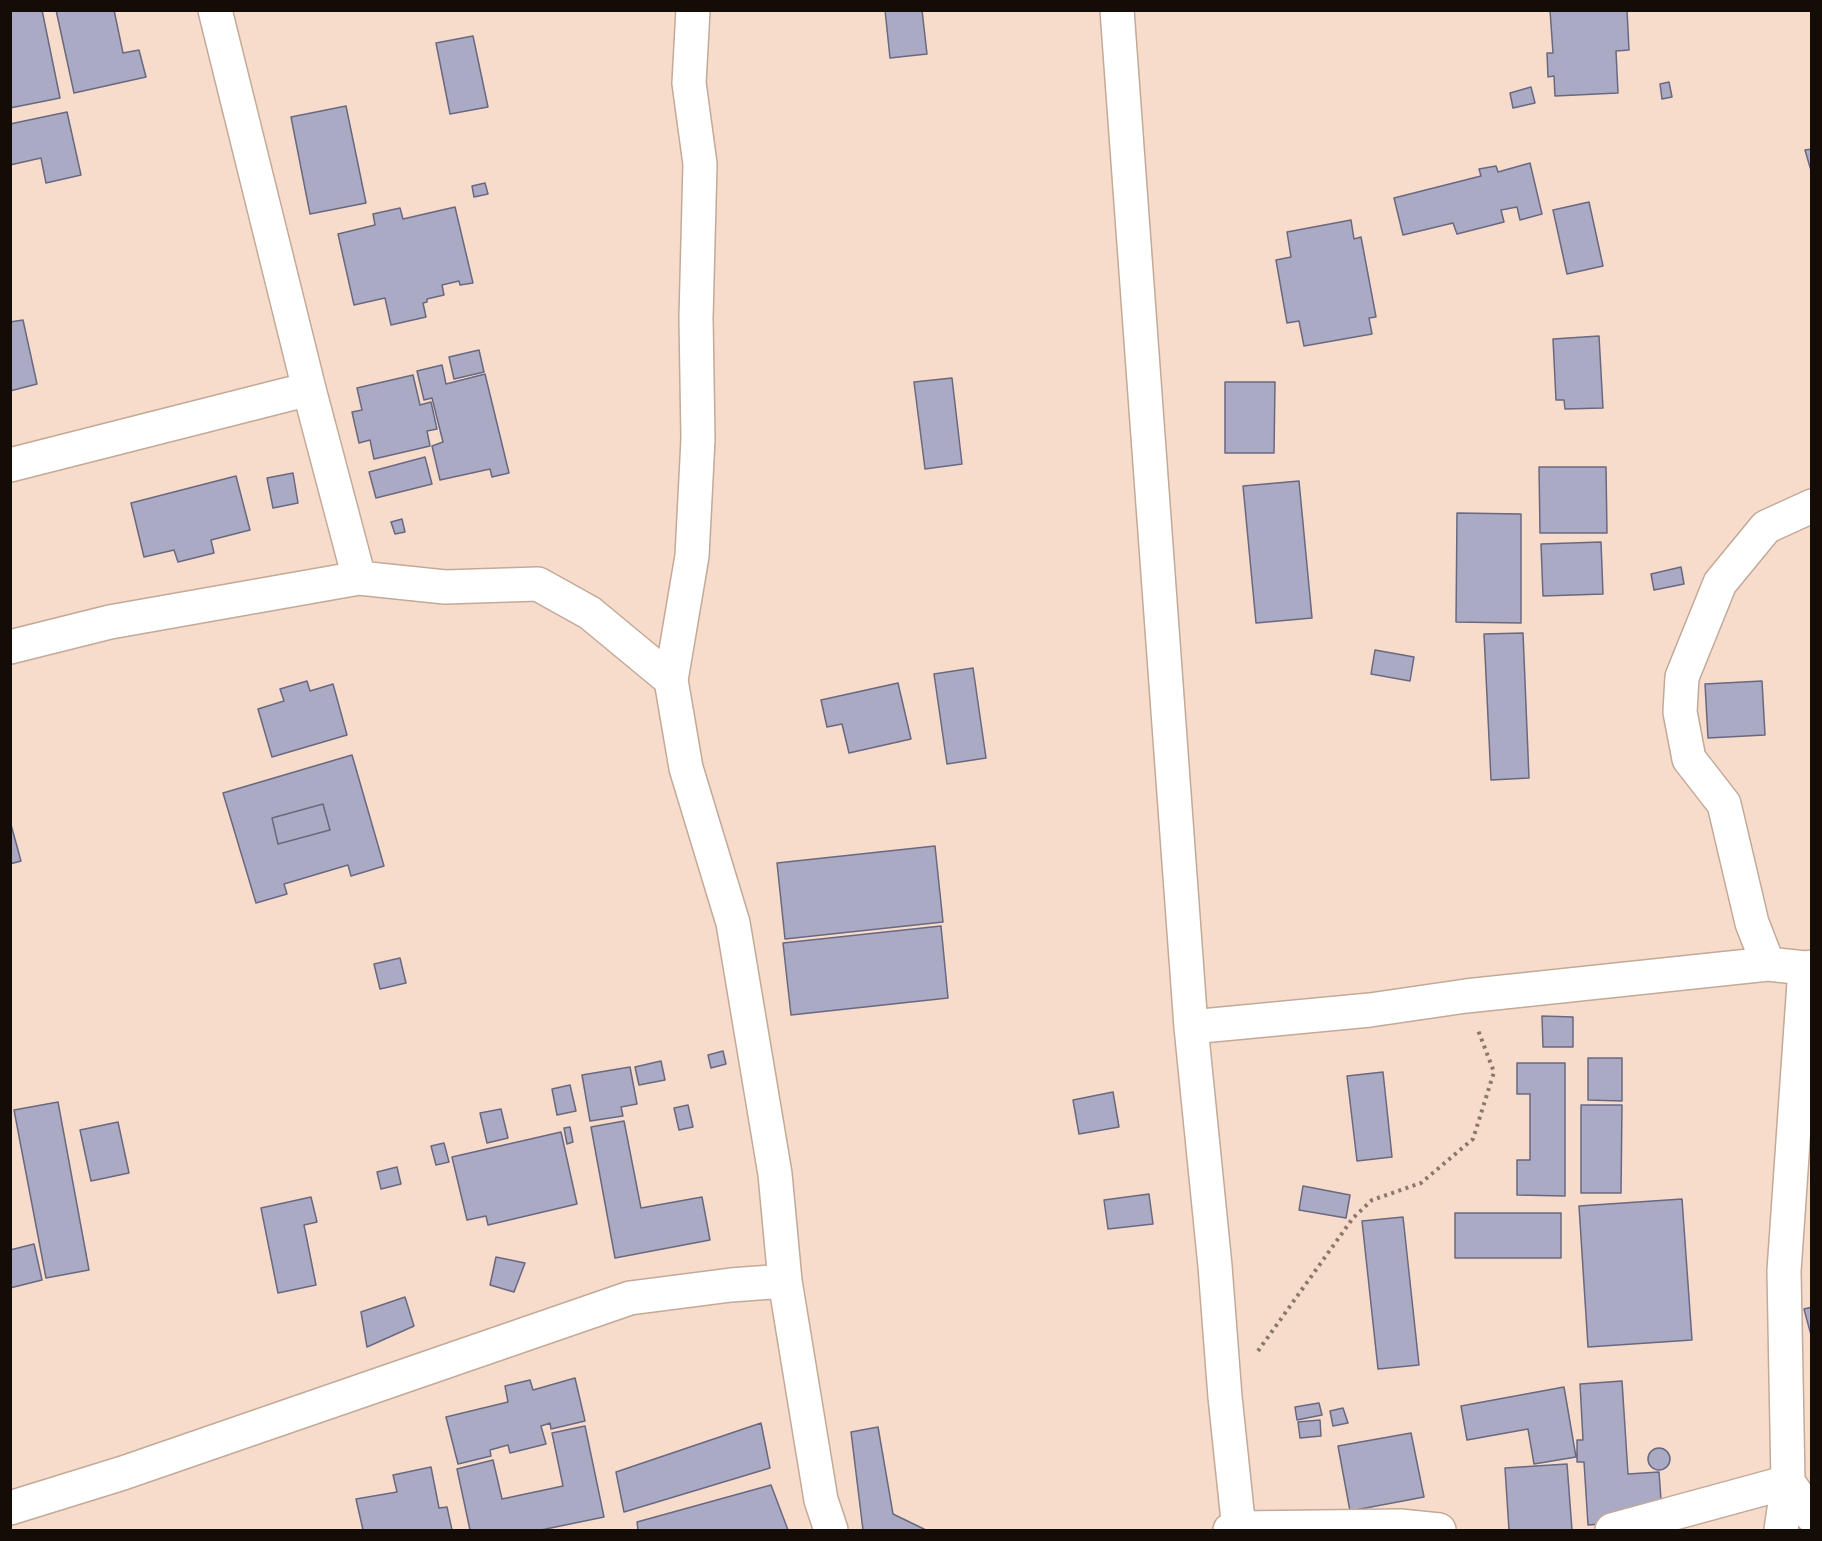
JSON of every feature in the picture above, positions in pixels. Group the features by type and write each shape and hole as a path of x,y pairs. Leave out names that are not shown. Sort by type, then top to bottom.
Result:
{"street":[{"path":"215,10 309,389 359,578"},
{"path":"693,10 689,84 700,164 696,318 698,439 692,556 671,680 686,768 733,923 775,1174 785,1281 821,1500 831,1530"},
{"path":"1117,10 1191,1027 1215,1266 1236,1530 1400,1526 1439,1530"},
{"path":"10,465 309,389"},
{"path":"1768,963 1752,923 1724,804 1689,759 1680,712 1682,677 1720,583 1766,527 1812,506"},
{"path":"10,647 110,622 359,578 445,587 538,584 590,613 671,680"},
{"path":"1191,1027 1370,1010 1466,996 1768,963 1808,968 1784,1270 1788,1482 1781,1530"},
{"path":"10,1508 123,1473 630,1298 731,1285 785,1281"},
{"path":"1788,1482 1812,1516"},
{"path":"1612,1530 1788,1482"}],"path":[{"path":"1225,1396 1353,1218 1372,1200 1421,1183 1473,1139 1494,1072 1466,996"}],"building":[{"path":"10,10 42,10 60,98 10,108"},
{"path":"56,10 114,10 123,53 139,50 146,77 74,93"},
{"path":"885,10 922,10 927,54 890,58"},
{"path":"1550,10 1627,10 1629,50 1616,51 1618,93 1555,96 1554,76 1548,77 1547,53 1553,53"},
{"path":"473,36 488,107 450,114 436,43"},
{"path":"1669,82 1672,97 1662,99 1660,84"},
{"path":"1531,87 1535,103 1513,108 1510,93"},
{"path":"346,106 366,203 310,214 291,117"},
{"path":"67,112 81,175 46,183 41,158 10,165 10,124"},
{"path":"1812,149 1812,174 1805,150"},
{"path":"1530,163 1542,214 1520,220 1517,207 1501,210 1504,222 1457,234 1453,223 1403,235 1394,198 1481,176 1479,169 1496,166 1498,172"},
{"path":"485,183 488,194 474,197 472,186"},
{"path":"1589,202 1603,266 1567,274 1553,210"},
{"path":"455,207 473,283 460,285 459,281 442,285 444,295 427,299 427,302 423,303 426,317 391,325 385,298 354,305 338,234 375,225 373,214 400,208 403,219"},
{"path":"1351,220 1354,239 1361,237 1376,317 1369,318 1372,334 1304,346 1299,321 1287,323 1276,260 1291,257 1287,232"},
{"path":"23,320 37,384 10,391 10,322"},
{"path":"1599,336 1603,408 1565,409 1564,400 1556,400 1553,339"},
{"path":"479,350 484,372 454,379 449,357"},
{"path":"442,365 446,384 485,374 509,473 492,477 490,469 440,480 432,446 443,442 432,398 424,400 417,371"},
{"path":"413,375 420,405 431,402 437,429 427,431 430,446 374,459 370,440 359,443 352,412 362,410 357,388"},
{"path":"952,378 962,464 925,469 914,382"},
{"path":"1225,382 1275,382 1274,453 1225,453"},
{"path":"425,457 432,484 376,498 369,472"},
{"path":"1539,467 1606,467 1607,533 1540,533"},
{"path":"293,473 298,503 273,508 267,478"},
{"path":"236,476 250,530 211,540 214,553 178,562 174,550 144,557 131,503"},
{"path":"1299,481 1312,618 1256,623 1243,486"},
{"path":"1457,513 1521,514 1521,623 1456,622"},
{"path":"402,519 405,532 395,534 391,522"},
{"path":"1601,542 1603,594 1543,596 1541,544"},
{"path":"1681,567 1684,584 1654,590 1651,574"},
{"path":"1523,633 1529,778 1491,780 1484,634"},
{"path":"1375,650 1414,657 1410,681 1371,674"},
{"path":"973,668 986,758 947,764 934,674"},
{"path":"307,681 310,691 333,684 347,735 272,757 258,709 284,701 280,689"},
{"path":"1762,681 1765,735 1708,738 1705,684"},
{"path":"898,683 911,739 849,753 842,724 827,727 821,700"},
{"path":"352,755 384,866 351,876 348,865 284,884 287,894 256,903 223,793","holes":["323,804 330,830 278,844 272,818"]},
{"path":"323,804 330,830 278,844 272,818"},
{"path":"10,821 21,861 10,864"},
{"path":"935,846 943,922 785,939 777,863"},
{"path":"941,926 948,998 791,1015 783,943"},
{"path":"400,958 406,983 380,989 374,964"},
{"path":"1542,1016 1573,1017 1573,1047 1543,1047"},
{"path":"723,1051 726,1064 711,1068 708,1055"},
{"path":"1588,1058 1622,1058 1622,1101 1588,1100"},
{"path":"661,1061 665,1080 639,1085 635,1067"},
{"path":"1517,1063 1565,1063 1565,1196 1517,1195 1517,1160 1530,1160 1530,1094 1517,1094"},
{"path":"630,1067 637,1104 621,1107 623,1116 590,1121 582,1075"},
{"path":"1383,1072 1392,1157 1357,1161 1347,1076"},
{"path":"570,1085 576,1111 557,1115 552,1089"},
{"path":"1113,1092 1119,1127 1079,1134 1073,1100"},
{"path":"58,1102 89,1270 46,1278 14,1110"},
{"path":"688,1105 693,1127 679,1130 674,1108"},
{"path":"1581,1105 1622,1105 1621,1193 1581,1193"},
{"path":"501,1109 508,1138 487,1143 480,1113"},
{"path":"624,1121 641,1208 702,1197 710,1240 615,1258 591,1127"},
{"path":"118,1122 129,1173 91,1181 80,1130"},
{"path":"570,1127 573,1142 567,1144 564,1128"},
{"path":"561,1132 577,1204 488,1225 486,1216 467,1220 452,1157"},
{"path":"444,1143 449,1162 436,1165 431,1146"},
{"path":"397,1167 401,1184 381,1189 377,1172"},
{"path":"1303,1186 1350,1195 1346,1218 1299,1210"},
{"path":"1149,1194 1153,1224 1108,1229 1104,1200"},
{"path":"311,1197 317,1222 304,1225 316,1285 278,1293 261,1208"},
{"path":"1682,1199 1692,1340 1588,1347 1579,1206"},
{"path":"1455,1213 1561,1213 1561,1258 1455,1258"},
{"path":"1403,1217 1419,1365 1378,1369 1362,1221"},
{"path":"34,1244 42,1280 10,1288 10,1250"},
{"path":"496,1257 525,1263 514,1292 490,1285"},
{"path":"405,1297 414,1326 367,1347 361,1312"},
{"path":"1812,1307 1812,1335 1811,1335 1804,1309"},
{"path":"575,1378 585,1421 551,1429 550,1423 541,1426 546,1444 510,1453 508,1445 490,1450 491,1456 458,1464 446,1417 508,1402 505,1386 530,1380 533,1390"},
{"path":"1622,1381 1628,1474 1659,1472 1662,1514 1614,1523 1588,1525 1584,1462 1577,1462 1577,1440 1583,1440 1580,1384"},
{"path":"1564,1387 1576,1457 1534,1464 1528,1429 1467,1440 1461,1406"},
{"path":"1319,1403 1322,1415 1297,1420 1295,1407"},
{"path":"1343,1408 1348,1423 1333,1426 1330,1411"},
{"path":"1320,1420 1321,1436 1300,1438 1298,1422"},
{"path":"761,1423 770,1468 624,1512 616,1472"},
{"path":"585,1426 604,1517 541,1530 470,1530 457,1469 493,1460 502,1499 563,1486 552,1433"},
{"path":"878,1427 893,1514 926,1530 863,1530 851,1432"},
{"path":"1411,1433 1424,1497 1350,1511 1338,1446"},
{"path":"1659,1448 1667,1451 1670,1459 1667,1467 1659,1470 1651,1467 1648,1459 1651,1451"},
{"path":"1567,1464 1572,1530 1509,1530 1505,1468"},
{"path":"431,1467 439,1508 447,1507 452,1530 363,1530 356,1499 397,1492 393,1475"},
{"path":"771,1485 788,1530 638,1530 637,1522"}]}
